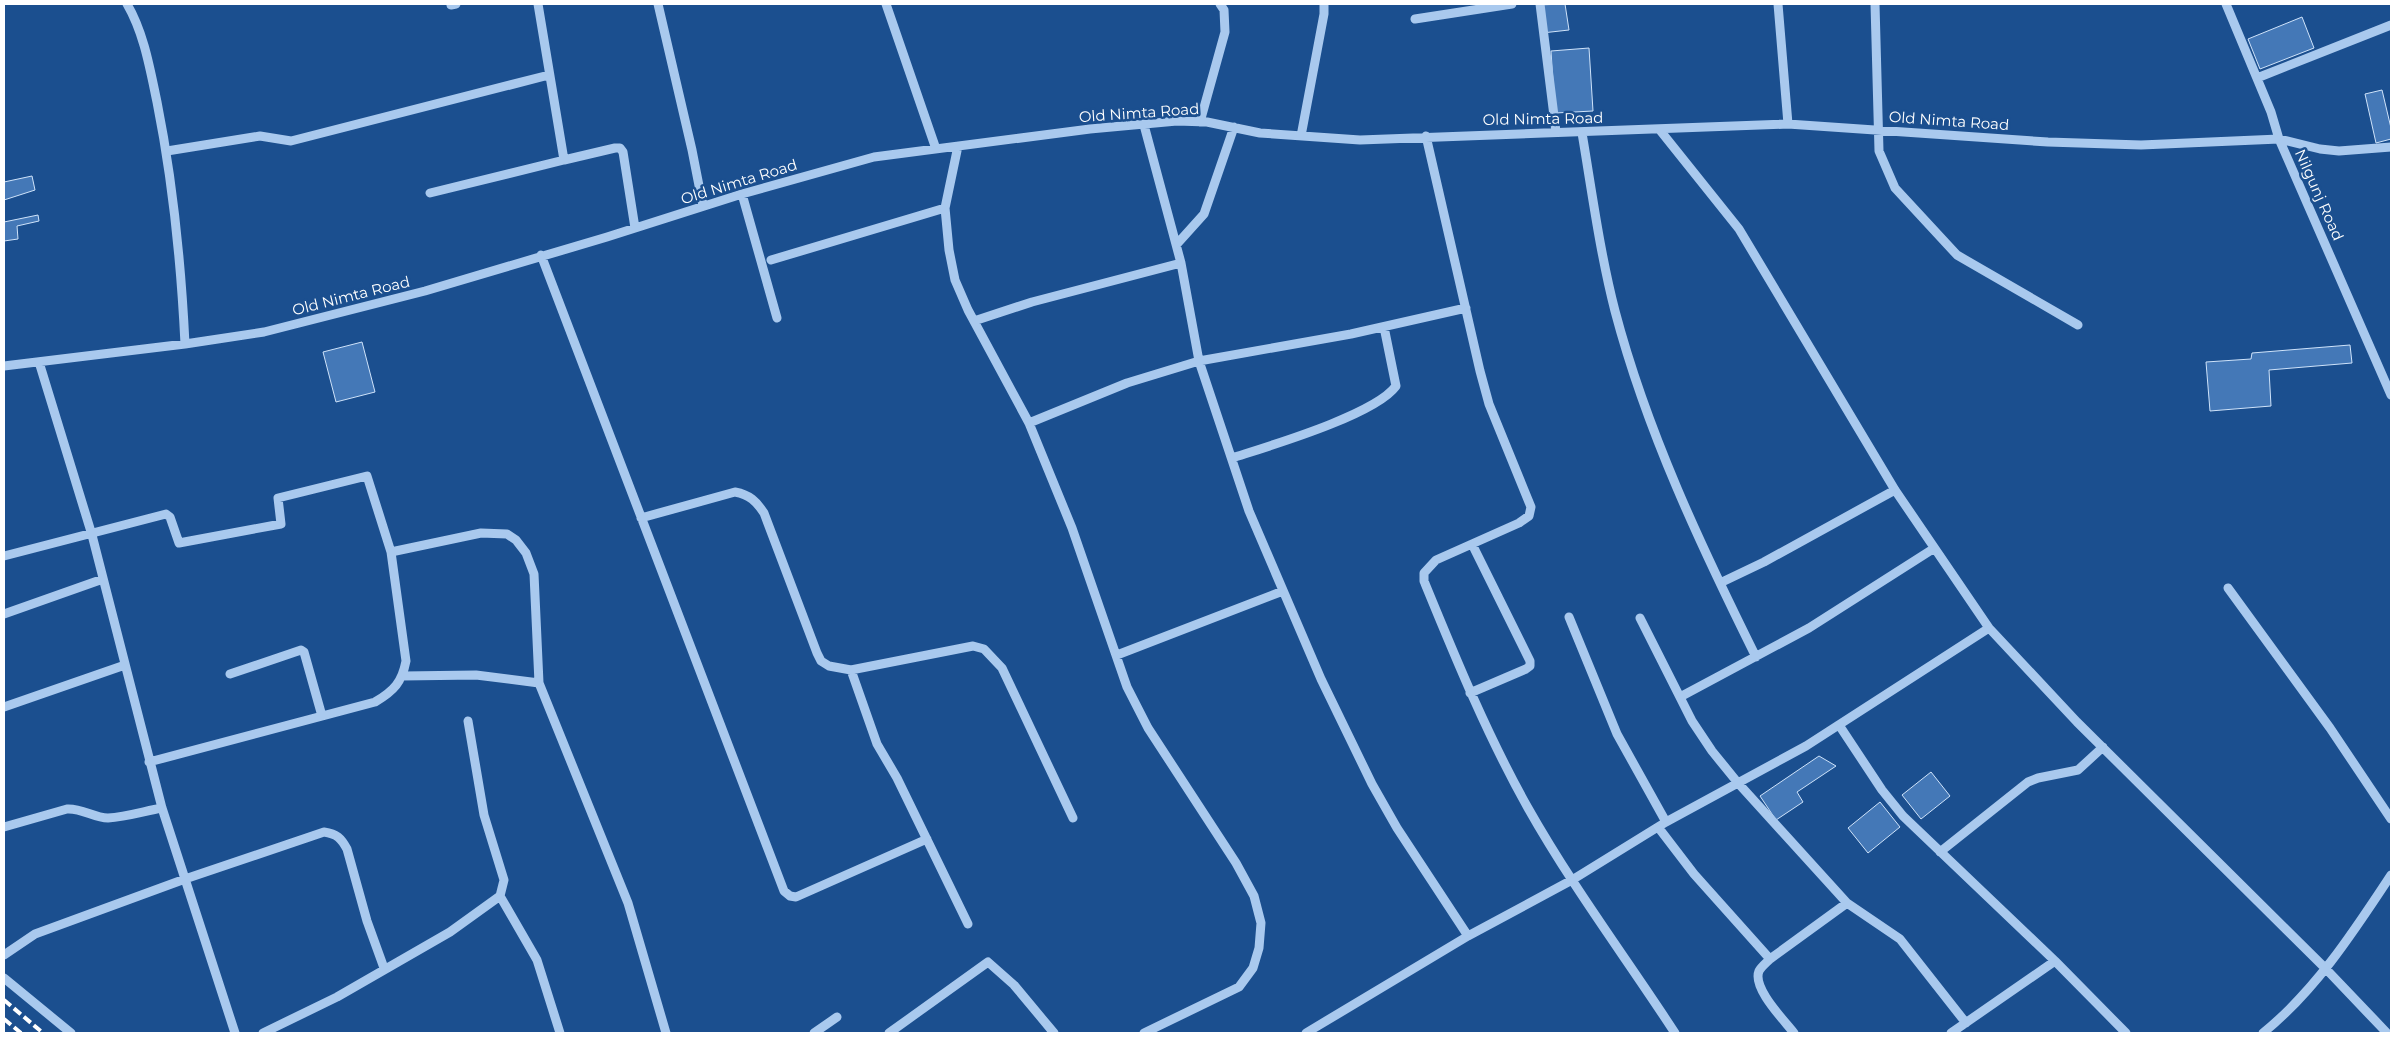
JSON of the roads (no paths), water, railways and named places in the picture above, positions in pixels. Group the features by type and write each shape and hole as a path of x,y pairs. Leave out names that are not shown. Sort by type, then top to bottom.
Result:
{"street":[{"path":"127,4 141,35 167,151 182,270 186,344"},
{"path":"538,4 564,160"},
{"path":"658,4 703,206"},
{"path":"886,4 936,149"},
{"path":"1200,122 1225,32 1224,10 1220,4"},
{"path":"1301,136 1324,14 1324,4"},
{"path":"1415,18 1512,4"},
{"path":"1540,4 1556,132"},
{"path":"1778,4 1788,124"},
{"path":"1874,4 1879,152 1895,188 1938,237 1957,255 2078,325"},
{"name":"Nilgunj Road","path":"2226,4 2257,78 2279,139 2391,395"},
{"path":"2257,78 2391,26"},
{"path":"167,151 260,136 291,141 549,75"},
{"name":"Old Nimta Road","path":"4,366 186,344 264,332 425,291 742,194 874,157 1090,129 1177,121 1200,122 1260,132 1360,140 1426,136 1788,124 2048,142 2142,145 2279,139 2320,149 2338,151 2391,148"},
{"path":"1144,125 1177,244 1199,361 1249,511 1329,696 1372,784 1397,828 1468,936"},
{"path":"1177,244 1204,214 1234,127"},
{"path":"1659,129 1739,229 1895,490 1933,549 1989,628 2103,748 2326,969 2387,1033"},
{"path":"1582,132 1609,287 1631,368 1668,467 1720,583 1756,657"},
{"path":"1426,136 1489,404 1531,507 1529,516 1436,560 1424,573 1424,581 1488,732 1529,808 1572,880 1675,1033"},
{"path":"958,146 945,208 949,250 955,280 974,321 1029,423 1072,528 1127,687 1148,728 1236,863 1254,896 1261,923 1259,948 1253,968 1239,987 1144,1033"},
{"path":"430,193 620,148 624,152 635,228"},
{"path":"742,194 777,318"},
{"path":"771,260 945,208"},
{"path":"541,255 784,891 790,896 796,896 926,839"},
{"path":"974,321 1032,302 1181,262"},
{"path":"1029,423 1127,383 1199,361 1384,327 1466,308"},
{"path":"1232,458 1306,433 1378,402 1389,395 1396,386 1384,327"},
{"path":"39,362 92,535 162,808 235,1033"},
{"path":"4,556 92,535 166,514 170,517 179,543 281,524 278,498 367,476 391,552 406,661 404,676 392,692 376,702 149,762"},
{"path":"1720,583 1764,562 1895,490"},
{"path":"641,518 735,492 747,494 764,513 821,661 829,666 851,670 973,646 984,648 1002,668 1073,818"},
{"path":"391,552 480,534 507,534 516,540 526,552 534,574 539,683 628,903 666,1033"},
{"path":"1470,692 1526,670 1530,666 1530,661 1472,544"},
{"path":"1680,697 1809,628 1933,549"},
{"path":"4,614 102,579"},
{"path":"2228,588 2330,728 2391,819"},
{"path":"1117,655 1283,591"},
{"path":"1569,617 1618,734 1662,824 1694,874 1770,960"},
{"path":"1640,618 1700,735 1738,783 1847,903 1900,939 1966,1023"},
{"path":"1306,1033 1468,936 1572,880 1662,824 1806,746 1989,628"},
{"path":"230,674 301,650 304,652 322,716"},
{"path":"4,708 125,665"},
{"path":"851,670 877,744 897,778 968,924"},
{"path":"404,676 476,676 539,683"},
{"path":"264,1033 337,996 450,932 500,896 504,880 484,816 468,721"},
{"path":"1839,725 1882,790 1903,816 2055,961 2126,1033"},
{"path":"1940,852 2028,782 2038,778 2078,770 2103,748"},
{"path":"4,827 67,809 78,808 98,817 108,818 162,808"},
{"path":"4,955 35,934 185,879 324,832 335,834 342,839 348,849 367,922 384,968"},
{"path":"2262,1033 2296,1004 2326,969 2391,875"},
{"path":"500,896 537,960 560,1033"},
{"path":"1794,1033 1763,993 1758,980 1759,971 1770,960 1847,903"},
{"path":"1951,1033 2055,961"},
{"path":"889,1033 988,962 1014,985 1054,1033"},
{"path":"4,978 71,1033"},
{"path":"814,1033 837,1017"}],"railway":[{"path":"4,1000 43,1033"},
{"path":"4,1019 21,1033"}]}
